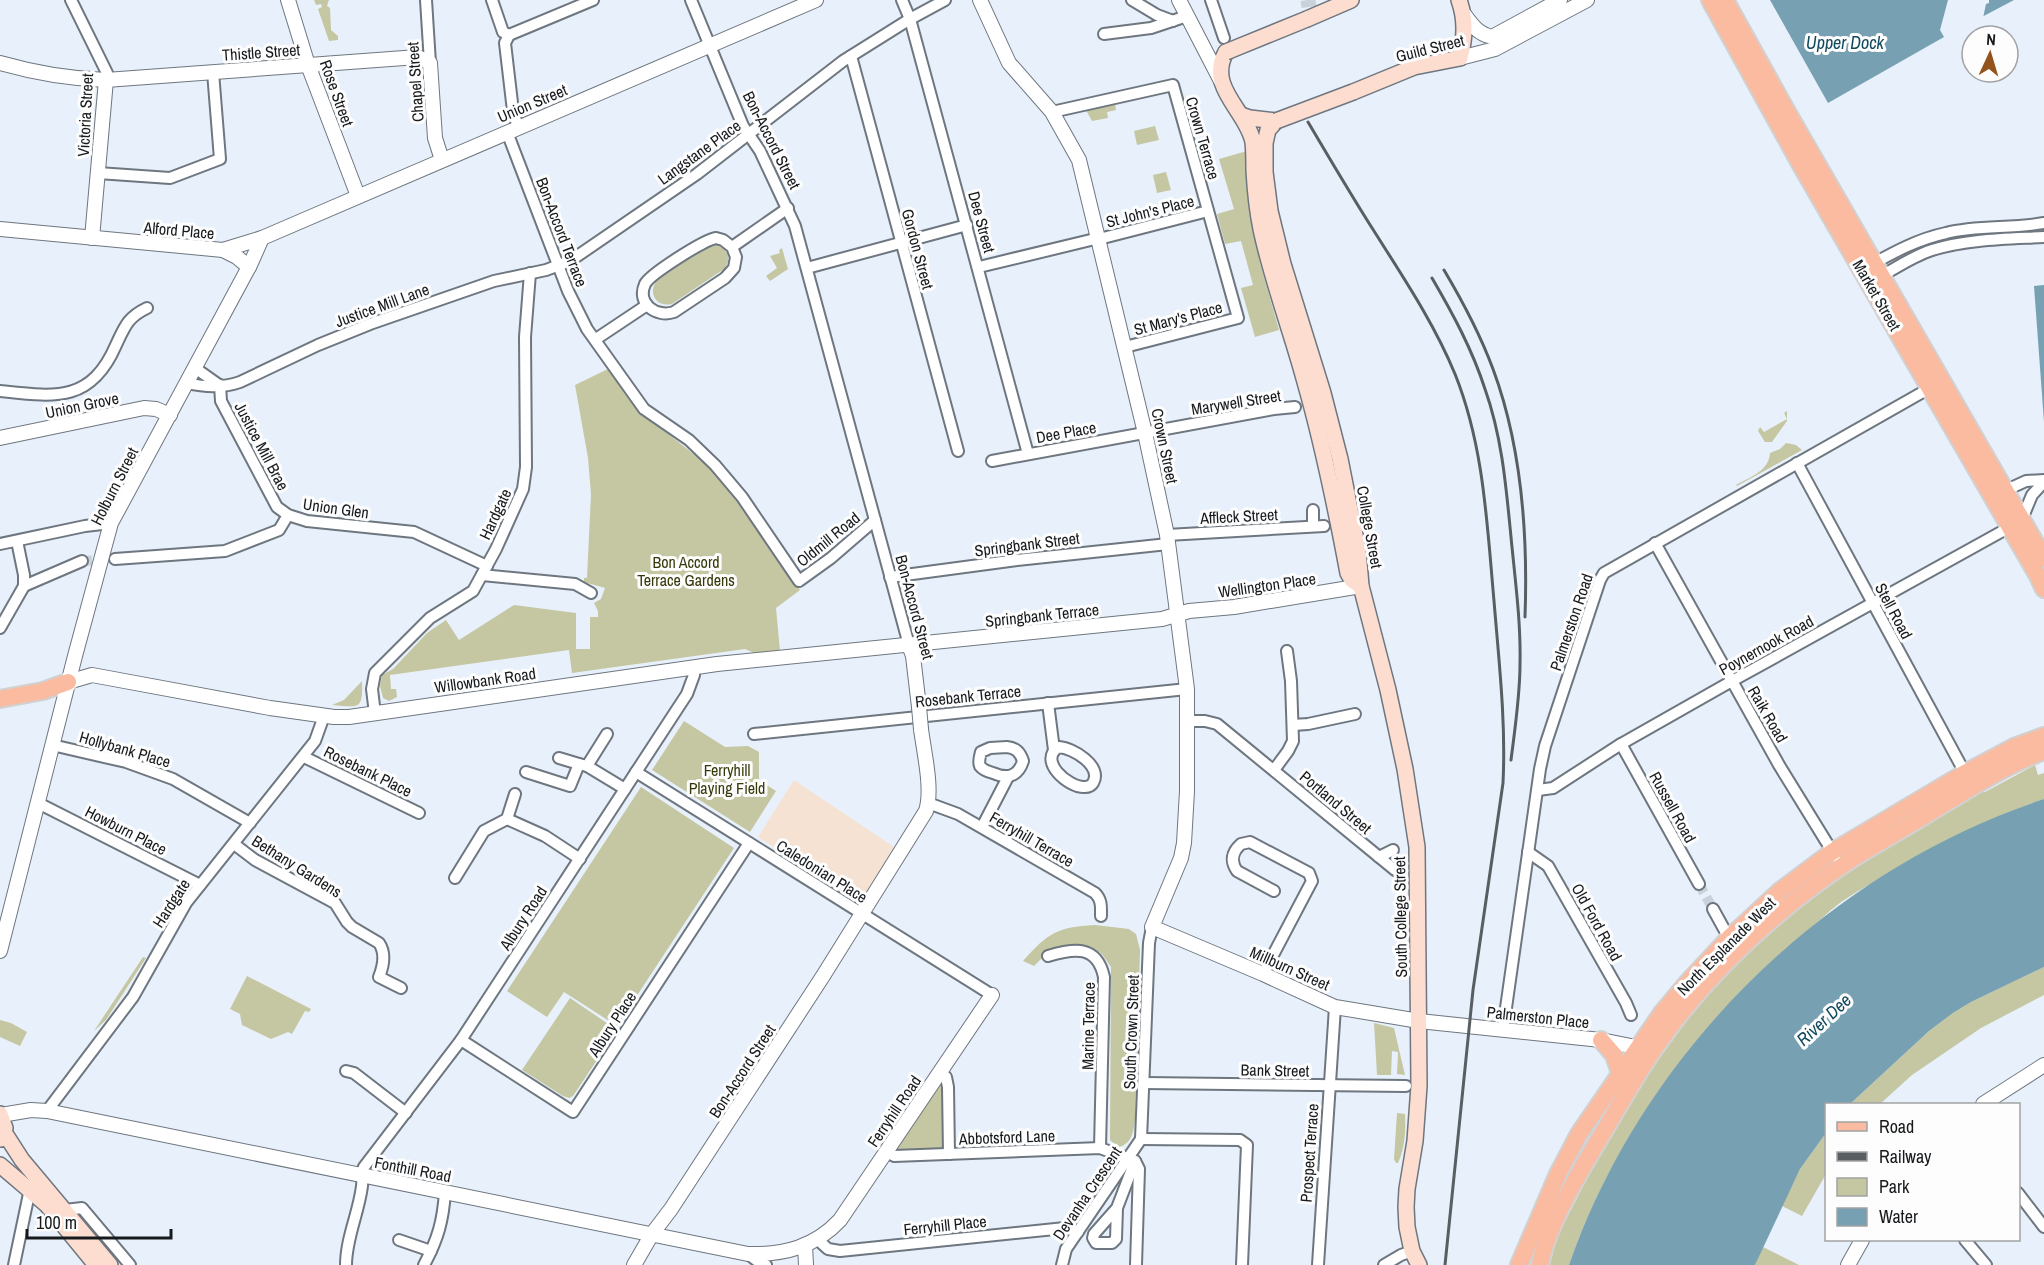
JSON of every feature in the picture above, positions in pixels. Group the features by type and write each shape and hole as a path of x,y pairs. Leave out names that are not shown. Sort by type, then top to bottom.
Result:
{"main road":[{"path":"1221,81 1220,64 1225,45 1308,13 1351,0"},
{"name":"Market Street","path":"1710,0 1802,166 1873,273"},
{"name":"Market Street","path":"1725,0 1798,130 1873,273 2016,523 2044,589"},
{"path":"1460,58 1465,37 1461,7"},
{"name":"Guild Street","path":"1276,121 1414,67 1460,58"},
{"name":"College Street","path":"1221,81 1235,110 1241,115 1249,129 1254,145 1258,210 1270,267 1321,439 1348,573 1352,580 1361,586"},
{"path":"1241,115 1276,121"},
{"name":"College Street","path":"1276,121 1268,130 1264,143 1270,211 1291,293 1333,429 1358,550 1361,586"},
{"name":"Market Street","path":"2016,523 2044,558"},
{"name":"South College Street","path":"1361,586 1403,758 1417,847 1419,1086 1415,1141 1406,1207 1407,1227 1415,1258"},
{"path":"0,699 43,691 68,682"},
{"name":"North Esplanade West","path":"1519,1265 1568,1153 1620,1073 1684,1010 1736,952 1801,896 1837,859 1965,773 2014,747 2044,736"},
{"name":"North Esplanade West","path":"1540,1265 1546,1242 1586,1162 1637,1076 1662,1013 1729,938 1780,891 2006,768 2044,751"},
{"path":"1601,1040 1614,1055 1620,1073"},
{"path":"1,1114 4,1123 2,1136 22,1160 47,1205 96,1265"},
{"path":"0,1165 34,1184 65,1210 110,1265"}],"street":[{"name":"Victoria Street","path":"71,0 107,73 92,238"},
{"name":"Rose Street","path":"288,0 308,65 358,196"},
{"name":"Chapel Street","path":"426,0 426,56 435,138 442,160"},
{"path":"492,0 503,32 509,35 593,0"},
{"name":"Bon-Accord Street","path":"634,1265 862,914 917,825 928,803 929,792 913,656 807,268 788,208 760,151 743,126 691,0"},
{"name":"Union Street","path":"262,238 815,0"},
{"name":"Dee Street","path":"902,0 910,19 979,267 1028,454"},
{"name":"Langstane Place","path":"559,265 590,249 697,174 851,56 945,0"},
{"name":"Crown Street","path":"980,0 1009,63 1052,112 1079,160 1145,433 1167,539 1188,721 1184,843 1181,858 1152,927"},
{"path":"1132,0 1157,15 1173,21"},
{"path":"1179,0 1221,81"},
{"path":"1196,34 1209,47 1225,45 1214,23 1211,0"},
{"path":"1461,7 1474,28 1489,36 1501,33 1560,0"},
{"name":"Guild Street","path":"1460,58 1496,49 1587,0"},
{"path":"1104,34 1151,28 1187,16"},
{"name":"Bon-Accord Terrace","path":"509,35 505,42 513,111 512,130 575,307 587,329 644,409 689,440 716,465 742,497 800,581"},
{"name":"Thistle Street","path":"0,63 38,74 106,80 426,56"},
{"name":"Gordon Street","path":"851,56 957,451"},
{"path":"98,173 170,178 220,159 213,72"},
{"name":"Crown Terrace","path":"1052,112 1173,86 1238,318"},
{"path":"732,247 788,208"},
{"name":"St John's Place","path":"979,267 1208,211"},
{"path":"1873,273 1910,244 1948,232 2024,227 2044,223"},
{"path":"807,268 967,225"},
{"name":"Alford Place","path":"0,229 223,250 262,238"},
{"path":"1873,273 1958,243 2044,237"},
{"name":"Holburn Street","path":"0,951 111,523 195,369 262,238"},
{"path":"709,239 723,240 732,247 736,262 730,274 725,278 669,314 655,312 647,305 644,288 652,276 709,239"},
{"path":"223,250 237,257 249,267"},
{"name":"Justice Mill Lane","path":"187,383 205,386 233,384 370,324 494,281 559,265"},
{"name":"Hardgate","path":"375,714 372,689 377,669 430,618 473,591 518,503 525,478 524,355 530,273"},
{"path":"596,339 647,305"},
{"path":"0,391 55,394 72,392 86,386 105,368 130,318 147,308"},
{"name":"St Mary's Place","path":"1125,347 1238,318"},
{"path":"195,369 220,385"},
{"name":"Justice Mill Brae","path":"220,385 221,401 278,507 288,515"},
{"name":"Palmerston Road","path":"1503,1029 1545,746 1600,580 1606,571 1846,435 1938,387"},
{"name":"Marywell Street","path":"1145,433 1295,407"},
{"name":"Union Grove","path":"0,438 144,408 156,409 170,415"},
{"name":"Dee Place","path":"992,461 1145,433"},
{"name":"Stell Road","path":"1797,463 1965,773"},
{"path":"2000,494 2026,481 2044,481"},
{"path":"2016,523 2032,495 2044,481"},
{"name":"Affleck Street","path":"1167,539 1319,526 1313,510"},
{"name":"Union Glen","path":"115,559 225,551 279,530 288,515 325,524 410,531 485,571 575,584 591,593"},
{"name":"Oldmill Road","path":"800,581 875,520"},
{"path":"0,544 85,526 111,523"},
{"name":"Poynernook Road","path":"1538,790 1552,788 1621,744 2016,523"},
{"name":"Springbank Street","path":"890,577 1167,539"},
{"path":"0,628 24,586 17,541"},
{"name":"Raik Road","path":"1655,543 1790,784 1837,859"},
{"path":"24,586 82,561"},
{"name":"Wellington Place","path":"1177,615 1189,611 1234,607 1361,586"},
{"name":"Springbank Terrace","path":"909,645 1162,619 1177,615"},
{"name":"Willowbank Road","path":"68,682 92,675 324,716 349,717 694,668 909,645"},
{"name":"Portland Street","path":"1274,770 1293,741 1291,681 1287,651"},
{"name":"Albury Road","path":"362,1175 364,1167 461,1040 580,859 687,694 694,675 694,668"},
{"name":"Rosebank Terrace","path":"754,735 1186,689"},
{"path":"1048,703 1054,750"},
{"path":"1293,725 1355,714"},
{"name":"Hardgate","path":"47,1111 133,997 186,903 304,757 318,736 324,716"},
{"name":"Portland Street","path":"1188,721 1205,720 1217,724 1395,870"},
{"path":"526,772 570,786 583,765 608,734"},
{"name":"Russell Road","path":"1621,744 1699,884"},
{"name":"Hollybank Place","path":"52,745 126,762 173,779 250,823"},
{"name":"Rosebank Place","path":"304,757 419,813"},
{"path":"559,758 583,765 625,789"},
{"name":"Caledonian Place","path":"636,772 992,995"},
{"path":"982,828 1008,777"},
{"path":"455,878 484,831 507,819 514,794"},
{"name":"Howburn Place","path":"38,803 200,885"},
{"name":"Ferryhill Terrace","path":"928,803 958,814 1095,893 1100,897 1101,916"},
{"path":"507,819 545,836 580,859"},
{"path":"1263,974 1312,881 1309,873 1250,842 1241,844 1233,854 1233,866 1237,871 1274,891"},
{"name":"Albury Place","path":"461,1040 573,1112 749,843"},
{"name":"Bethany Gardens","path":"234,844 255,860 335,903 347,922 382,947 383,959 379,977 401,988"},
{"path":"1379,857 1393,850"},
{"name":"Old Ford Road","path":"1528,852 1548,866 1626,1003 1631,1016"},
{"path":"1713,909 1729,938"},
{"name":"Millburn Street","path":"1152,927 1335,1007 1419,1021"},
{"name":"South Crown Street","path":"1141,1139 1149,943 1152,927"},
{"name":"Marine Terrace","path":"1048,956 1064,951 1083,952 1094,954 1101,964 1104,976 1101,1148"},
{"name":"Ferryhill Road","path":"811,1243 840,1220 992,995"},
{"name":"Prospect Terrace","path":"1318,1265 1335,1007"},
{"name":"Palmerston Place","path":"1419,1021 1601,1040 1646,1049"},
{"path":"1985,1103 2044,1065"},
{"path":"346,1071 354,1073 406,1113"},
{"path":"940,1073 946,1077 948,1087 949,1154"},
{"name":"Bank Street","path":"1144,1083 1406,1086"},
{"name":"Fonthill Road","path":"1,1114 31,1110 47,1111 748,1254 767,1255 785,1252 811,1243"},
{"path":"1141,1139 1240,1140 1247,1145 1242,1265"},
{"name":"Devanha Crescent","path":"1062,1265 1066,1248 1131,1160 1141,1139"},
{"name":"Abbotsford Lane","path":"887,1152 894,1156 1101,1148 1131,1160"},
{"path":"1117,1208 1131,1160"},
{"path":"1131,1160 1139,1169 1136,1265"},
{"path":"346,1265 362,1186 362,1175"},
{"path":"14,1265 34,1184"},
{"path":"424,1265 439,1231 446,1192"},
{"path":"2020,1194 2044,1227"},
{"path":"65,1210 82,1208 130,1265"},
{"name":"Ferryhill Place","path":"811,1243 840,1251 1065,1228 1078,1232"},
{"path":"399,1240 431,1251"},
{"path":"1848,1265 1861,1241"},
{"path":"1967,1241 1986,1265"},
{"path":"806,1265 811,1243"},
{"path":"748,1254 766,1265"},
{"name":"South College Street","path":"1384,1265 1401,1255 1415,1258"}],"shaded area":[{"path":"794,780 894,847 860,902 758,837"}],"green space":[{"path":"314,0 329,0 327,6 330,8 331,30 338,36 338,40 329,41 318,9 322,7 321,4 316,5"},
{"path":"1115,104 1116,110 1107,112 1108,118 1092,121 1086,110"},
{"path":"1155,126 1159,140 1137,145 1134,131"},
{"path":"1247,151 1260,263 1279,330 1255,337 1241,288 1253,285 1241,241 1225,244 1217,214 1234,209 1219,159"},
{"path":"1166,172 1171,190 1157,193 1153,175"},
{"path":"716,245 726,252 728,258 724,269 672,304 666,305 654,298 653,289 658,279 706,248"},
{"path":"782,248 788,269 770,281 766,276 777,268 770,256 780,253 779,250"},
{"name":"Bon Accord Terrace Gardens","path":"610,368 624,393 638,410 701,460 722,481 800,590 776,608 780,651 754,653 745,649 572,673 569,650 390,675 391,689 396,689 397,697 389,701 383,698 380,686 382,675 393,669 427,633 446,620 459,640 514,605 576,613 576,649 590,649 590,617 598,617 594,603 601,599 605,588 584,582 584,578 587,578 591,494 588,458 575,385"},
{"path":"1787,419 1772,442 1765,442 1758,431 1760,427 1764,432"},
{"path":"1786,443 1796,445 1802,450 1736,485 1762,469 1770,453 1780,449"},
{"path":"362,681 362,698 358,705 332,705 344,700"},
{"name":"Ferryhill Playing Field","path":"684,721 725,747 748,746 759,752 759,780 776,791 750,832 652,770"},
{"path":"2035,765 2038,775 2044,773 2044,799 1982,826 1879,879 1841,902 1761,972 1726,1008 1662,1086 1634,1128 1609,1172 1569,1265 1550,1265 1556,1239 1590,1173 1651,1070 1715,982 1746,951 1832,879 1979,791 1985,792"},
{"path":"641,787 734,848 617,1026 564,992 547,1017 507,991"},
{"path":"1095,925 1129,929 1136,934 1140,950 1135,1123 1129,1140 1123,1146 1118,1147 1110,1140 1111,967 1102,954 1090,946 1068,946 1049,951 1034,966 1023,961 1039,944 1054,933"},
{"path":"143,957 146,958 106,1020 94,1031"},
{"path":"2044,967 2044,995 1981,1028 1912,1075 1881,1103 1851,1103 1929,1031 1971,1002"},
{"path":"247,976 311,1009 309,1012 305,1011 292,1034 288,1032 271,1039 242,1025 240,1014 230,1009"},
{"path":"570,998 617,1030 573,1096 569,1098 522,1070"},
{"path":"0,1020 27,1032 20,1046 0,1037"},
{"path":"1374,1023 1394,1028 1405,1075 1397,1074 1398,1052 1392,1051 1391,1075 1377,1075"},
{"path":"940,1073 946,1077 949,1154 887,1152"},
{"path":"1397,1113 1405,1114 1405,1126 1402,1151 1396,1163 1394,1159"},
{"path":"1825,1134 1825,1176 1802,1216 1782,1206 1800,1169"},
{"path":"1763,1247 1799,1265 1755,1265"}],"water":[{"name":"Upper Dock","path":"1770,0 2014,0 1969,24 1960,24 1960,29 1828,103"},
{"path":"2044,285 2044,422 2034,286"},
{"name":"River Dee","path":"2044,799 2044,967 1953,1013 1929,1031 1851,1103 1825,1103 1825,1134 1800,1169 1755,1265 1569,1265 1602,1186 1644,1112 1695,1042 1753,978 1818,921 1889,872 1964,831"}],"pier":[{"path":"1948,0 1989,0 1983,18 1972,24 1960,24 1960,30 1947,37 1944,37 1940,30"}],"tunnel":[{"path":"1308,0 1309,7"},
{"path":"82,561 115,559"},
{"path":"1699,884 1713,909"}],"railway":[{"path":"1308,122 1418,301 1447,355 1465,401 1483,486 1502,692 1503,783 1473,990 1445,1265"},
{"path":"1444,270 1471,318 1488,356 1511,429 1524,523 1525,617"},
{"path":"1432,278 1462,332 1480,374 1496,425 1507,499 1520,648 1520,676 1511,760"}]}
